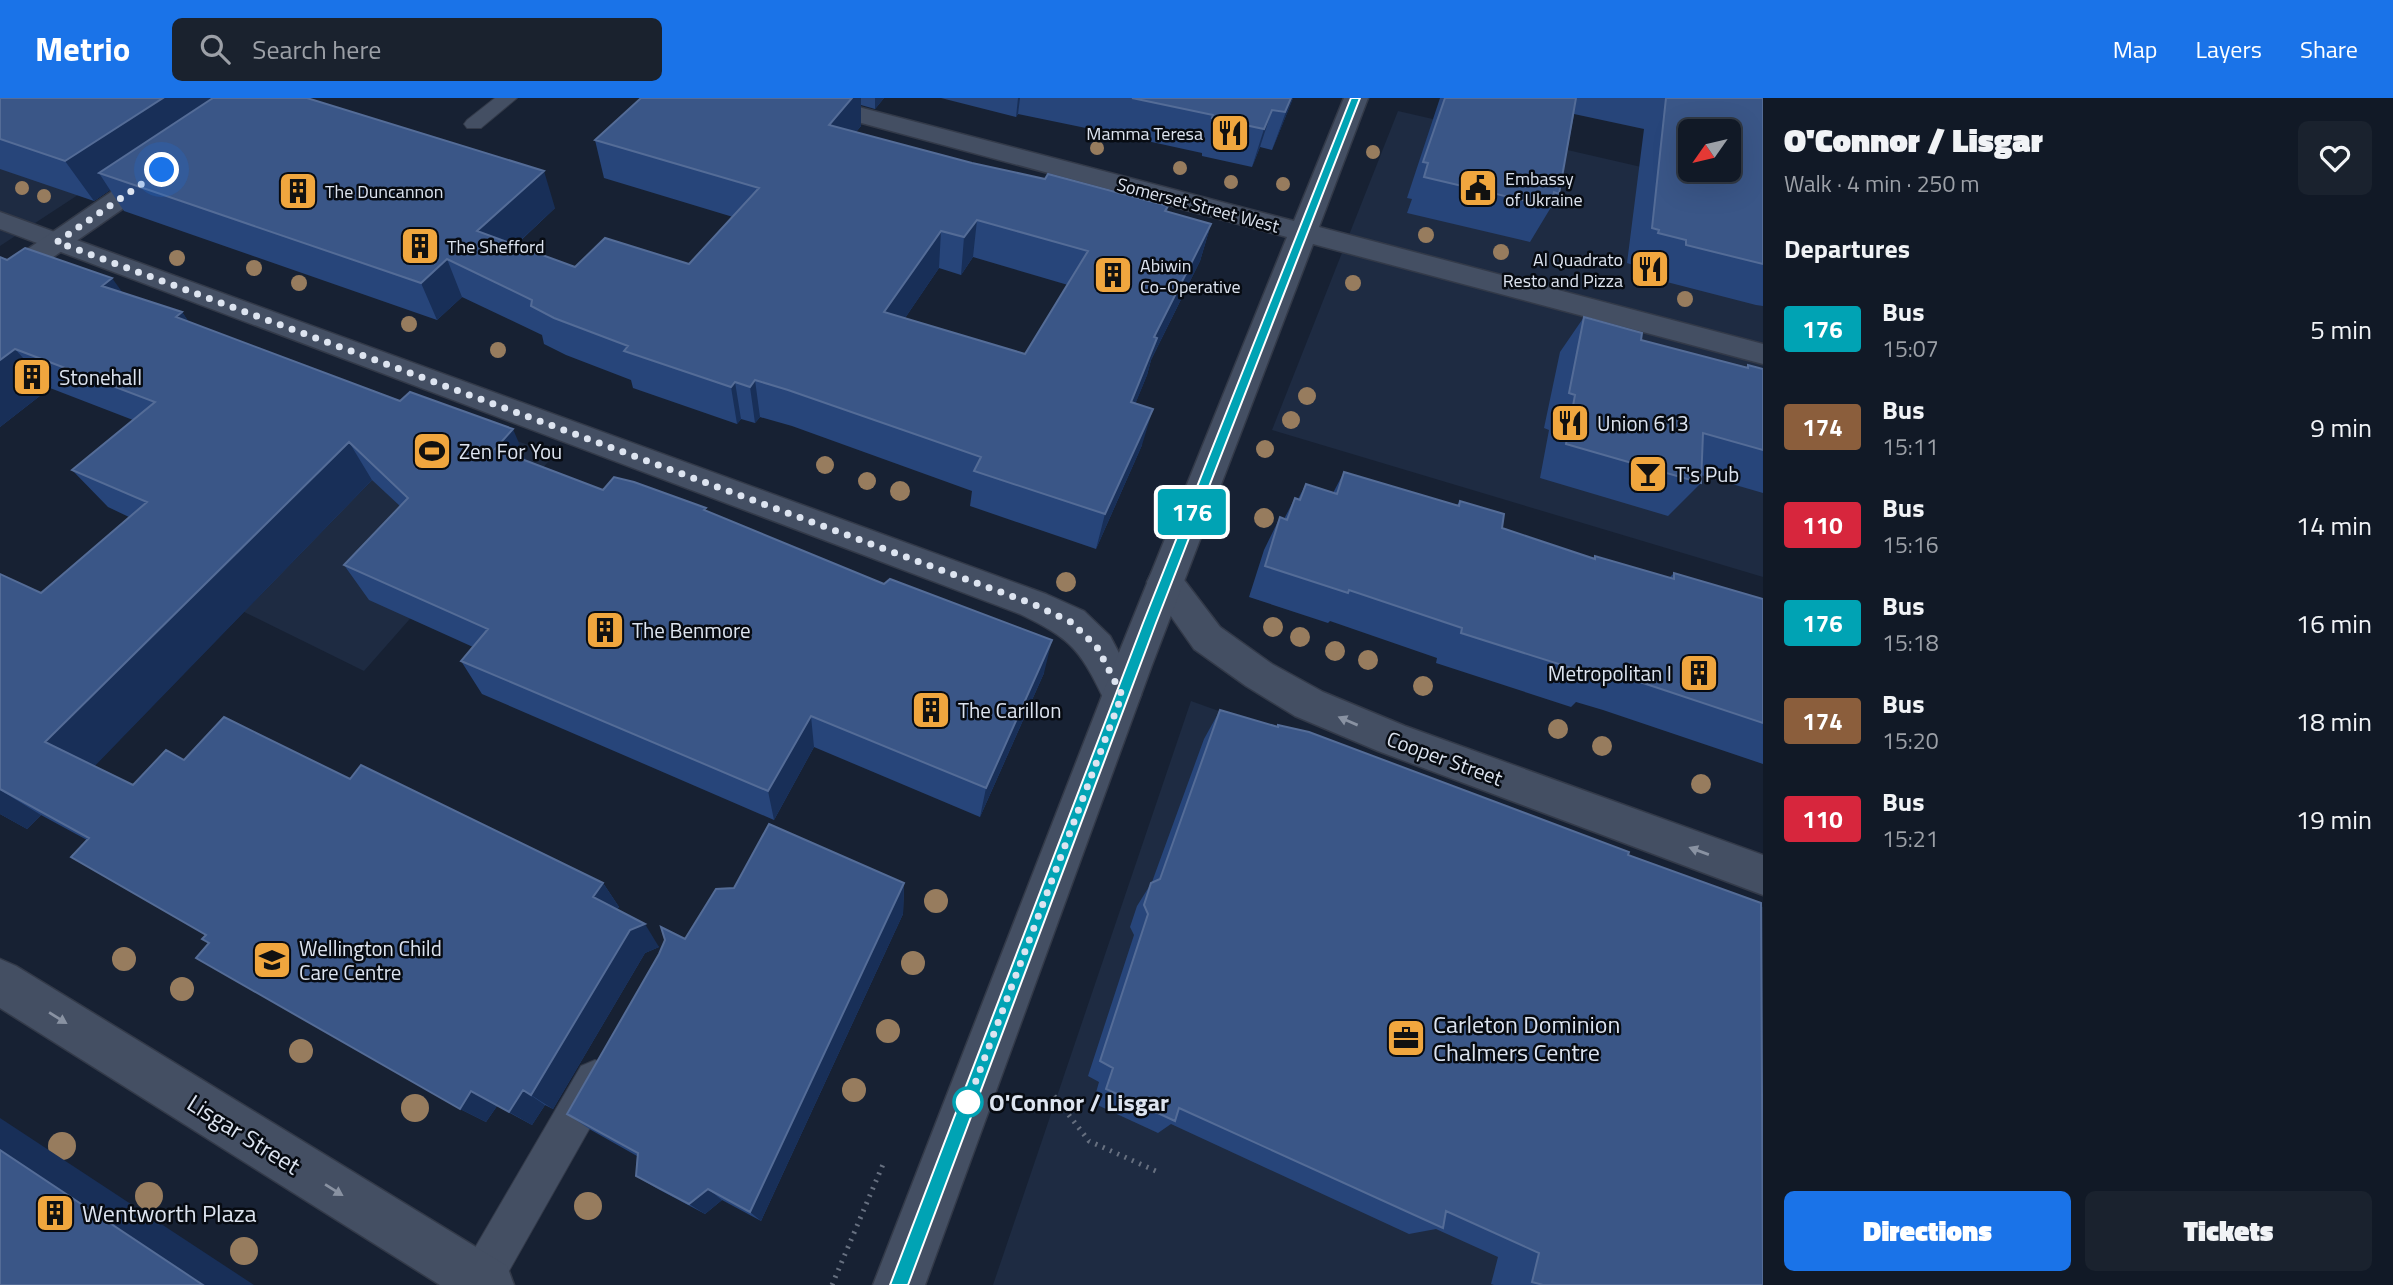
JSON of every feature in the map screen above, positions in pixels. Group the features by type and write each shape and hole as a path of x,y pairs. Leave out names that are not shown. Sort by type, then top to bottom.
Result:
{"main road":[{"name":"Somerset Street West","path":"796,98 1763,354"},
{"path":"899,1285 1165,582 1356,98"},
{"path":"0,281 179,158"},
{"path":"0,219 1033,604 1071,622 1097,647 1122,695"},
{"name":"Cooper Street","path":"1165,582 1207,638 1259,675 1309,704 1392,739 1763,875"},
{"name":"Lisgar Street","path":"0,982 484,1282"}],"lane":[{"path":"474,124 507,98"},
{"path":"484,1282 613,1049"}],"path":[{"path":"1054,1096 1089,1140 1158,1172"}],"shaded area":[{"path":"0,98 226,98 0,246"},
{"path":"1398,111 1678,175 1678,182 1707,182 1763,195 1763,577 1272,430"},
{"path":"434,413 555,454 364,671 236,608"},
{"name":"Carleton Dominion Chalmers Centre","path":"1191,701 1763,907 1763,1285 993,1285"}],"building":[{"path":"0,98 163,98 65,161 0,139"},
{"path":"213,98 307,98 544,171 477,231 575,267 605,238 689,264 759,188 595,140 641,98 852,98 829,125 972,163 1045,179 1048,174 1168,206 1165,211 1211,224 1154,337 1157,338 1131,402 1153,409 1105,514 974,471 981,457 788,390 755,380 750,387 735,382 731,387 624,351 628,346 554,318 531,306 532,300 447,259 421,283 99,173","holes":["977,220 1088,251 1025,354 884,312 941,231 964,237"]},
{"path":"1132,98 1291,98 1285,112 1272,110 1264,129"},
{"path":"1445,98 1576,98 1559,194 1554,192 1551,207 1424,177 1428,163 1423,162"},
{"path":"1666,98 1763,98 1763,264 1686,245 1686,240 1658,233 1659,230 1652,228"},
{"path":"25,248 112,278 102,286 182,312 176,317 400,401 410,392 513,429 495,449 603,490 614,477 634,482 706,508 704,510 884,584 890,579 1052,640 986,788 811,716 768,791 461,661 488,629 344,565 408,498 349,442 45,742 133,785 166,750 184,760 224,717 350,779 361,765 603,883 593,897 645,924 630,930 531,1095 523,1090 509,1112 471,1091 460,1109 196,958 209,943 202,939 206,935 71,857 89,838 0,789 0,574 41,593 147,502 72,470 155,402 15,349 0,360 0,257 7,260"},
{"path":"1584,317 1642,333 1641,340 1748,368 1748,365 1763,369 1763,450 1703,433 1701,483 1566,444 1575,395 1569,393"},
{"path":"1344,472 1459,506 1460,501 1504,514 1502,528 1595,559 1595,556 1674,579 1674,573 1763,599 1763,723 1637,681 1604,673 1603,678 1461,633 1462,628 1349,590 1348,593 1265,566 1280,517 1287,520 1295,498 1300,500 1306,484 1337,494"},
{"name":"Carleton Dominion Chalmers Centre","path":"1220,710 1278,727 1309,732 1629,852 1628,855 1761,903 1763,1285 1543,1285 1532,1282 1539,1253 1446,1211 1443,1228 1179,1108 1175,1121 1106,1089 1113,1068 1100,1061 1148,914 1144,905 1151,883 1160,879"},
{"path":"769,824 904,883 750,1212 708,1189 689,1204 636,1176 638,1153 567,1114 659,954 665,940 661,927 685,939 716,889 734,888"},
{"name":"Wentworth Plaza","path":"0,1150 194,1279 203,1285 0,1285"}],"bus line":[{"name":"176","path":"899,1285 1149,623 1356,98"}],"place":[{"name":"Mamma Teresa","path":"1230,133"},
{"name":"Embassy of Ukraine","path":"1478,188"},
{"name":"The Duncannon","path":"298,191"},
{"name":"The Shefford","path":"420,246"},
{"name":"Al Quadrato Resto and Pizza","path":"1650,269"},
{"name":"Abiwin Co-Operative","path":"1113,275"},
{"name":"Stonehall","path":"32,377"},
{"name":"Union 613","path":"1570,423"},
{"name":"Zen For You","path":"432,451"},
{"name":"T's Pub","path":"1648,474"},
{"name":"The Benmore","path":"605,630"},
{"name":"Metropolitan I","path":"1699,673"},
{"name":"The Carillon","path":"931,710"},
{"name":"Wellington Child Care Centre","path":"272,960"},
{"name":"Carleton Dominion Chalmers Centre","path":"1406,1038"},
{"name":"O'Connor / Lisgar","path":"968,1102"},
{"name":"Wentworth Plaza","path":"55,1213"}],"route":[{"path":"162,170 57,242 1033,604 1071,622 1097,647 1122,695 968,1102"}]}
